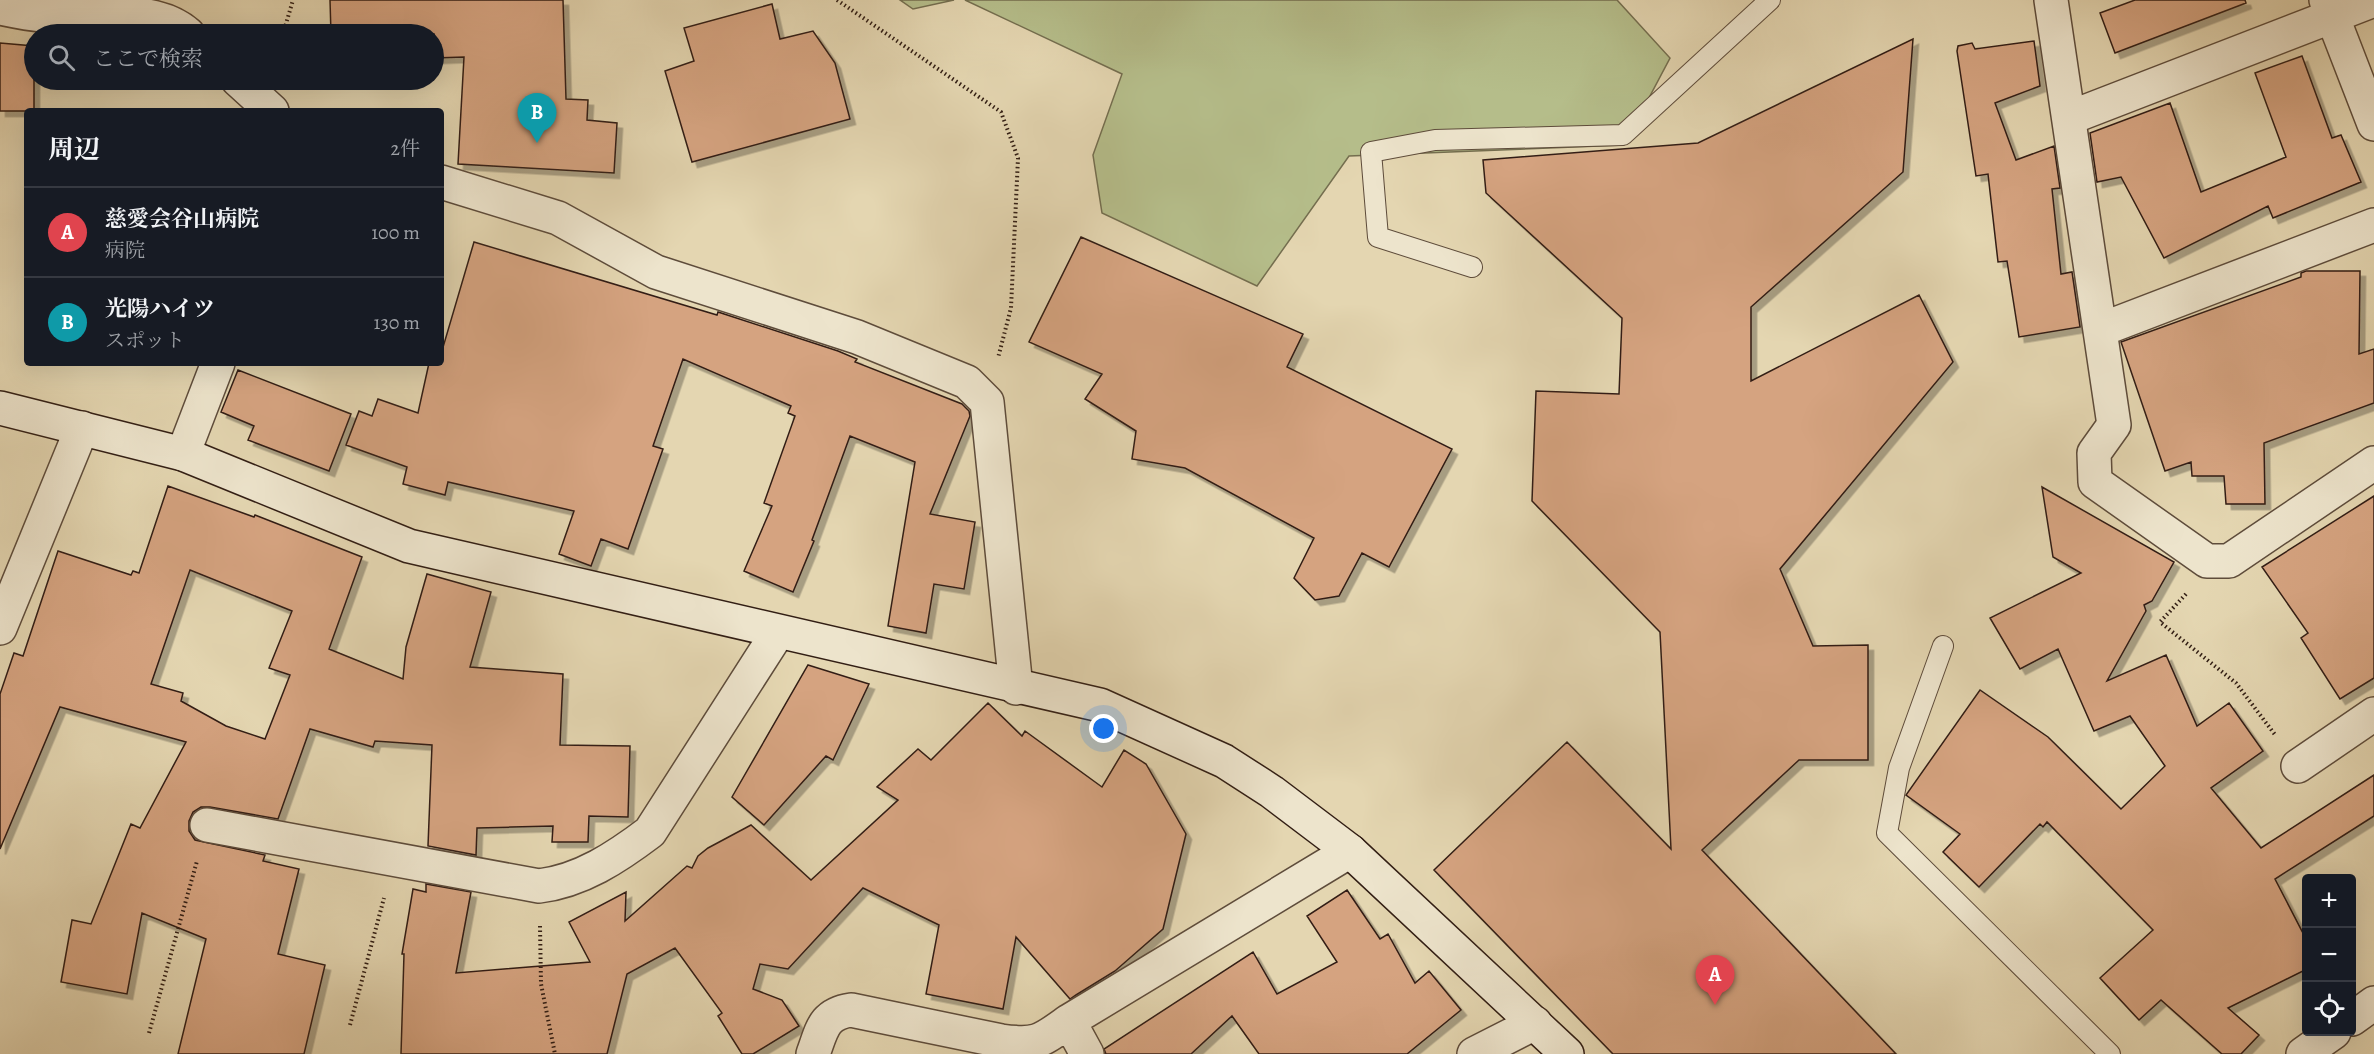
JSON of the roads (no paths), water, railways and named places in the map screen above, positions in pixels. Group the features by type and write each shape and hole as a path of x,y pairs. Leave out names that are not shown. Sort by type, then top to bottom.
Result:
{"street":[{"path":"2051,0 2114,425 2094,453 2095,482 2207,561 2229,561 2374,463"},
{"path":"2068,118 2329,8 2374,0"},
{"path":"0,8 40,15 142,16 176,24"},
{"path":"2329,8 2374,124"},
{"path":"249,90 269,108"},
{"path":"444,183 558,218 656,272 857,337 967,382 987,402 1016,688"},
{"path":"2100,330 2374,225"},
{"path":"183,454 218,366"},
{"path":"0,408 183,454 409,546 1016,688 1100,705 1224,761 1272,792 1350,851 1567,1054"},
{"path":"0,628 82,428"},
{"path":"207,825 539,886 562,883 621,854 650,832 778,632"},
{"path":"2298,766 2374,714"},
{"path":"813,1054 827,1020 836,1012 851,1010 1023,1044 1041,1041 1069,1021 1350,851"},
{"path":"2356,1016 2374,1003"},
{"path":"1069,1021 1087,1054"},
{"path":"1474,1054 1535,1023"},
{"path":"2302,1054 2328,1036"}],"lane":[{"path":"1472,267 1378,237 1371,152 1435,140 1623,135 1770,0"},
{"path":"1943,646 1899,768 1887,833 2110,1054"}],"place":[{"name":"光陽ハイツ","path":"537,143"},
{"name":"慈愛会谷山病院","path":"1715,1005"}]}
